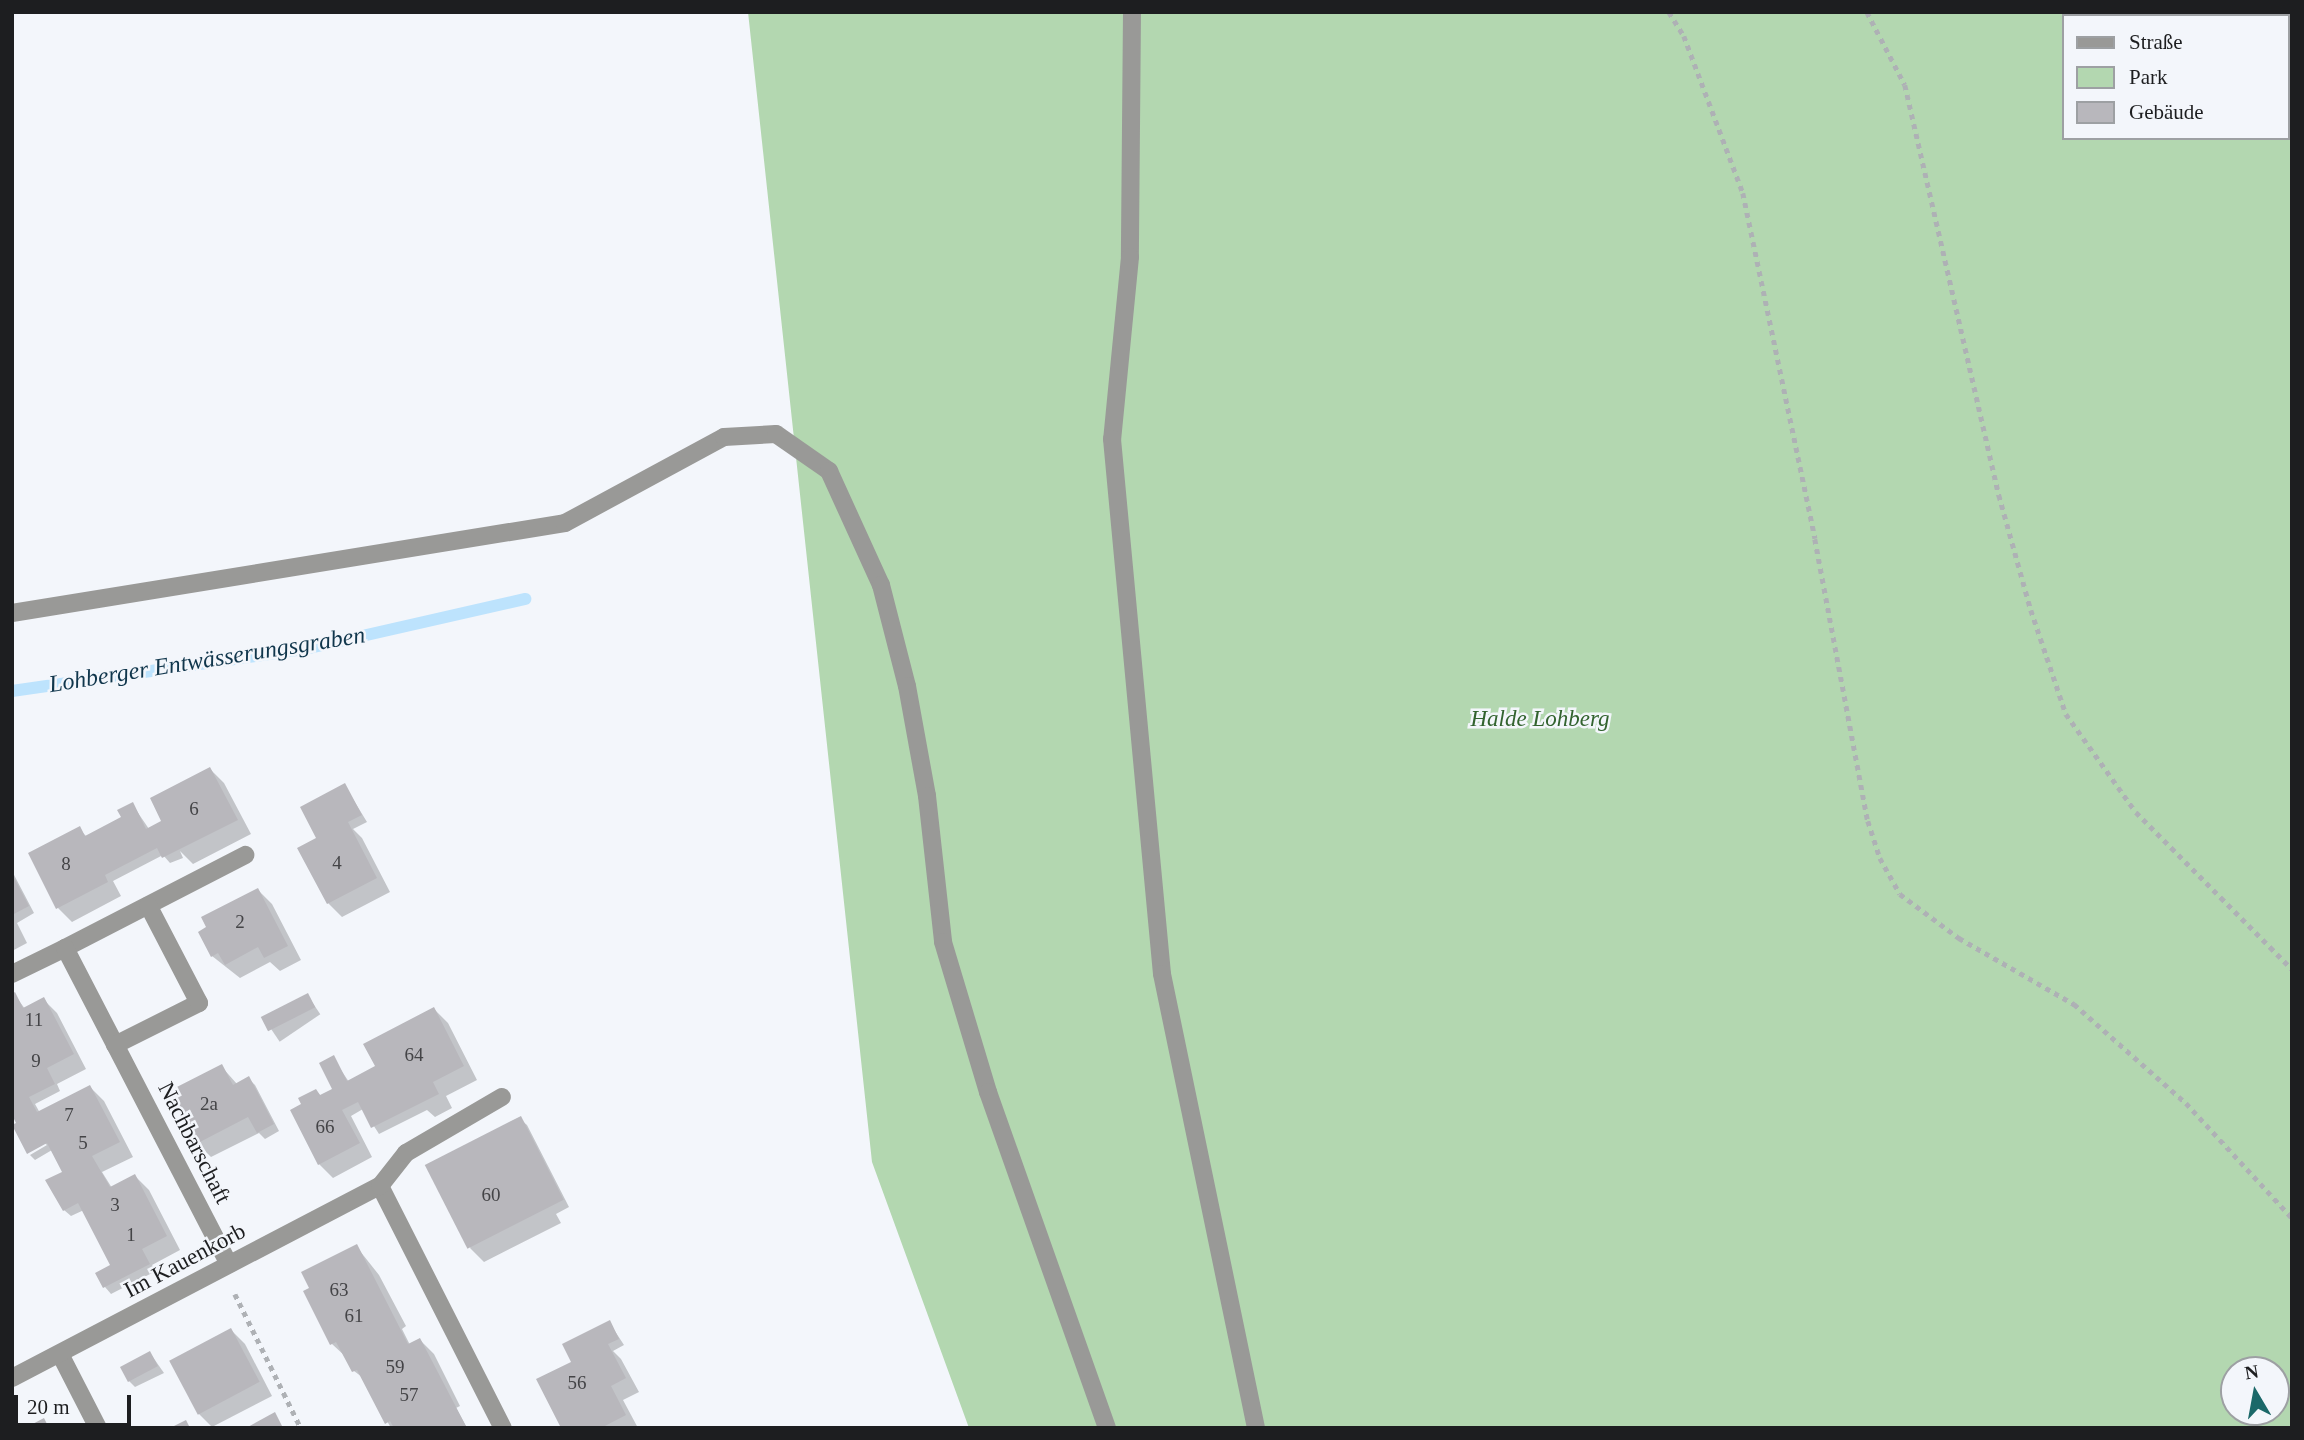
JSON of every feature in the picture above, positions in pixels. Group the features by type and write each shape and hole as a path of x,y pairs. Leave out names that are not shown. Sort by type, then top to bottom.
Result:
{"street":[{"path":"1132,12 1130,257 1112,439 1162,974 1256,1428"},
{"path":"12,613 565,523 724,437 776,434 828,471 881,585 907,686 927,796 943,942 988,1092 1107,1428"},
{"path":"12,974 245,855"},
{"path":"115,1045 199,1003 148,905"},
{"name":"Nachbarschaft","path":"65,947 226,1266"},
{"name":"Im Kauenkorb","path":"12,1378 380,1186 406,1153 502,1097"},
{"path":"380,1186 503,1428"},
{"path":"60,1354 98,1428"}],"path":[{"path":"1669,12 1684,36 1742,193 1815,539 1868,821 1880,858 1900,894 1949,930 2074,1004 2186,1103 2292,1218"},
{"path":"1867,12 1905,85 1999,495 2031,610 2066,714 2136,812 2292,969"},
{"path":"226,1266 302,1428"}],"green space":[{"name":"Halde Lohberg","path":"748,12 2292,12 2292,1428 969,1428 872,1162"}],"building":[{"path":"210,767 238,820 162,858 157,848 105,875 108,882 56,909 28,853 80,826 85,836 121,817 117,810 133,802 146,829 161,821 150,798"},
{"path":"345,783 362,815 348,822 377,878 327,904 297,848 316,838 300,807"},
{"path":"12,874 29,906 12,915"},
{"path":"258,888 288,946 264,958 258,947 225,965 218,953 211,957 198,932 206,927 201,917"},
{"path":"15,992 23,1008 44,997 74,1054 47,1068 55,1084 29,1097 37,1112 90,1085 120,1142 92,1156 110,1187 135,1174 167,1236 142,1249 150,1264 103,1288 95,1273 110,1265 78,1203 63,1211 45,1180 62,1172 47,1143 27,1154 12,1125 16,1123 12,1115 12,994"},
{"path":"308,993 315,1007 268,1031 261,1017"},
{"path":"434,1007 464,1066 433,1082 439,1094 371,1128 358,1102 342,1110 360,1143 318,1165 290,1110 301,1104 298,1098 316,1089 320,1095 332,1089 319,1063 334,1055 347,1081 375,1066 363,1044"},
{"path":"222,1064 233,1085 249,1076 274,1124 257,1133 248,1117 196,1144 169,1091"},
{"path":"521,1116 564,1200 467,1249 425,1165"},
{"path":"357,1244 408,1344 420,1338 467,1428 394,1428 390,1421 385,1424 357,1370 352,1372 336,1342 330,1345 303,1291 309,1288 301,1272"},
{"path":"610,1320 619,1339 608,1344 626,1378 611,1386 626,1415 601,1428 561,1428 536,1379 571,1362 562,1344"},
{"path":"231,1328 260,1382 198,1415 169,1361"},
{"path":"150,1351 158,1366 128,1382 120,1367"},
{"path":"275,1412 283,1428 246,1428"},
{"path":"44,1418 49,1428 25,1428"},
{"path":"186,1420 190,1428 170,1428"}],"waterway":[{"name":"Lohberger Entwässerungsgraben","path":"12,691 305,649 525,599"}]}
